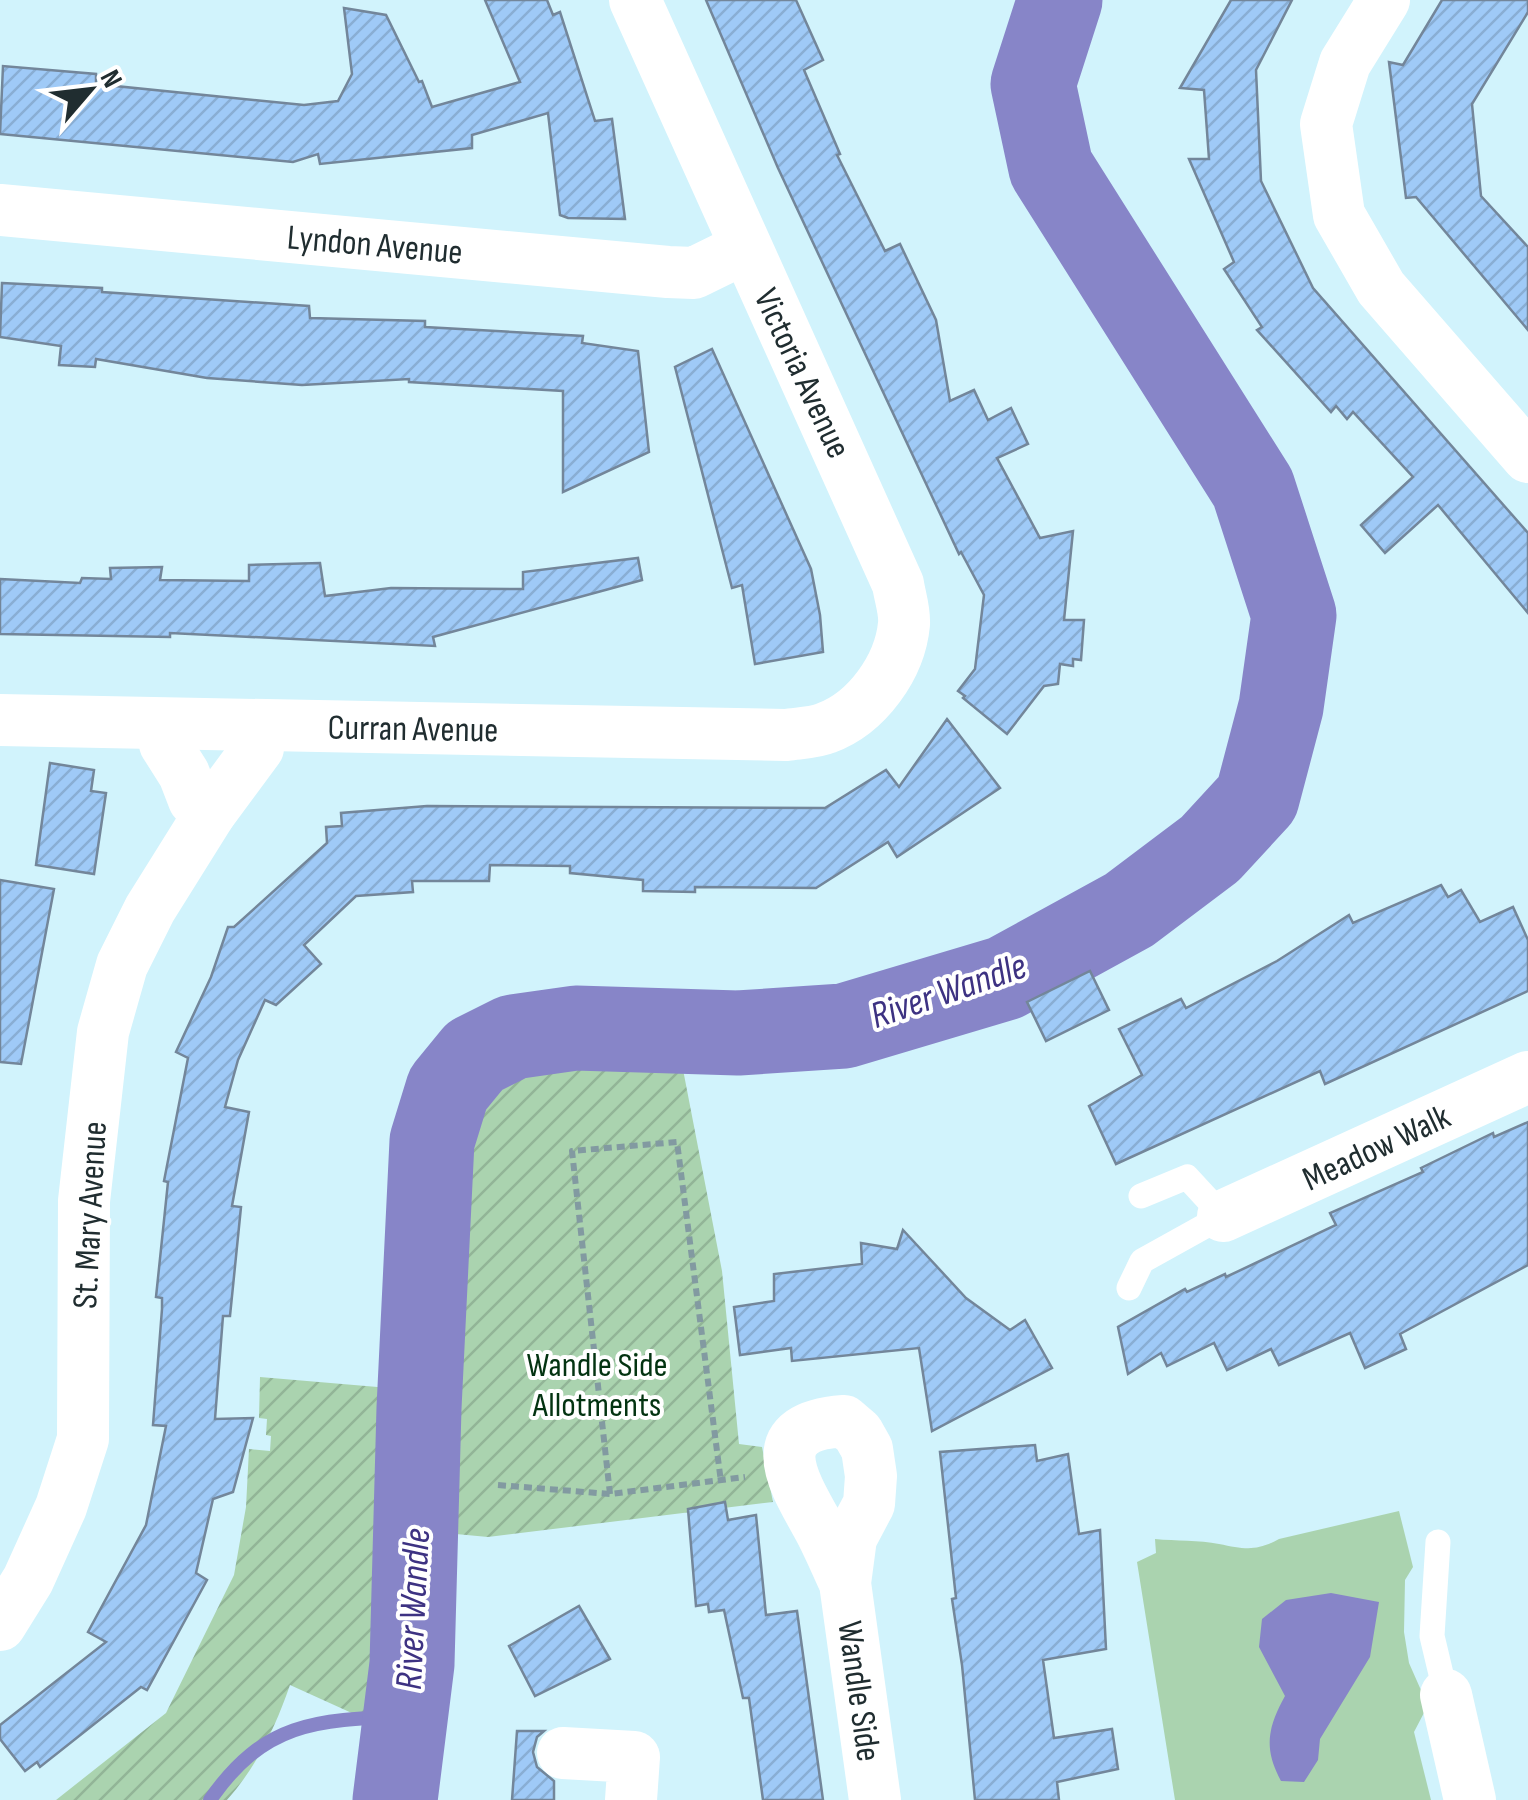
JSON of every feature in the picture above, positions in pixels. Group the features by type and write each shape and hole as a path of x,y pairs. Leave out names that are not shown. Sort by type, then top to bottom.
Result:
{"street":[{"name":"Victoria Avenue","path":"634,0 898,584 904,621 899,650 883,682 852,714 825,729"},
{"path":"1384,0 1346,63 1326,124 1339,215 1381,288 1528,457"},
{"name":"Lyndon Avenue","path":"0,210 668,272 694,273 745,248"},
{"name":"Curran Avenue","path":"0,720 786,735 825,729"},
{"path":"165,725 165,744 184,774 194,800 210,814"},
{"name":"St. Mary Avenue","path":"0,1625 10,1614 42,1551 83,1439 84,1201 103,1032 122,965 150,909 210,814 258,748 259,726"},
{"name":"Meadow Walk","path":"1224,1216 1528,1077"},
{"name":"Wandle Side","path":"845,1583 789,1473 790,1448 804,1431 823,1422 844,1421 858,1432 867,1449 869,1504 851,1538 845,1583 875,1800"},
{"path":"1446,1694 1470,1800"},
{"path":"564,1753 634,1761"}],"lane":[{"path":"1129,1288 1142,1261 1224,1216 1188,1177 1141,1196"},
{"path":"1438,1542 1432,1636 1446,1694"}],"path":[{"path":"610,1494 572,1151 676,1142 721,1482"},
{"path":"498,1485 610,1494 721,1482 789,1466"}],"green space":[{"name":"Wandle Side Allotments","path":"680,1054 722,1271 739,1444 762,1447 773,1502 488,1537 456,1534 472,1121 482,1091 500,1066 533,1056"},
{"path":"260,1377 401,1389 395,1534 376,1724 290,1685 264,1746 227,1800 56,1800 166,1713 234,1575 246,1507 249,1449 270,1451 267,1419 259,1418"},
{"path":"1399,1511 1413,1567 1405,1580 1404,1632 1409,1663 1426,1709 1414,1732 1431,1800 1175,1800 1137,1562 1156,1553 1155,1539 1256,1548"}],"shaded area":[{"path":"1331,1593 1379,1602 1370,1657 1320,1739 1318,1760 1304,1782 1281,1781 1272,1758 1270,1738 1285,1696 1259,1647 1262,1619 1286,1600"}],"building":[{"path":"485,0 547,0 553,15 560,12 595,121 612,119 625,219 560,215 548,113 472,135 472,148 320,164 318,154 293,162 0,134 3,66 96,74 96,84 304,105 338,101 352,74 344,8 386,15 432,107 520,82"},
{"path":"706,0 796,0 823,60 804,70 840,154 837,155 885,251 900,244 936,320 950,401 974,390 988,420 1011,408 1028,444 997,458 1040,538 1073,531 1064,620 1084,620 1081,660 1073,659 1073,666 1060,664 1058,684 1044,686 1007,734 958,691 975,669 984,595 959,554 778,168"},
{"path":"1231,0 1292,0 1256,70 1261,181 1313,288 1528,533 1528,613 1438,505 1385,553 1361,525 1413,477 1353,412 1347,419 1336,406 1331,412 1257,330 1262,327 1224,269 1234,262 1189,159 1209,159 1204,90 1180,88"},
{"path":"1442,0 1528,0 1528,12 1472,104 1481,196 1528,247 1528,330 1416,197 1406,198 1389,62 1403,65"},
{"path":"2,283 309,306 310,318 425,321 425,327 583,336 582,343 638,351 649,452 563,492 563,391 409,379 302,385 207,378 96,359 95,367 59,365 61,346 0,337"},
{"path":"712,349 811,569 823,652 755,664 742,585 732,588 675,367"},
{"path":"638,558 642,580 433,637 435,646 170,633 170,637 0,634 0,579 80,583 82,578 111,579 110,568 162,567 160,580 249,581 249,565 320,563 325,596 391,588 523,589 523,572"},
{"path":"947,719 1000,788 897,857 888,842 816,888 695,887 695,892 643,891 643,880 570,873 570,866 490,865 489,881 412,881 413,892 356,896 304,945 321,964 276,1005 265,1000 238,1060 225,1107 249,1112 232,1206 241,1207 230,1316 223,1316 215,1419 253,1418 233,1492 213,1499 196,1573 207,1580 147,1690 141,1687 40,1767 37,1762 25,1771 0,1739 0,1725 106,1642 88,1632 146,1525 166,1426 153,1425 162,1309 162,1298 156,1297 168,1182 164,1181 188,1058 176,1052 211,977 228,927 234,927 327,843 326,827 342,826 341,813 427,806 825,808 886,770 899,787"},
{"path":"50,763 94,770 91,791 106,793 94,874 36,865"},
{"path":"0,880 54,889 21,1064 0,1062"},
{"path":"1441,885 1448,897 1461,890 1480,922 1513,907 1528,940 1528,991 1325,1084 1320,1071 1116,1164 1089,1106 1142,1075 1119,1029 1181,999 1186,1008 1277,961 1349,915 1353,923"},
{"path":"1090,971 1109,1010 1046,1041 1027,1002"},
{"path":"1528,1122 1528,1265 1400,1334 1406,1349 1365,1368 1350,1333 1279,1365 1271,1349 1227,1370 1214,1343 1167,1366 1161,1353 1128,1374 1118,1327 1185,1289 1187,1292 1225,1274 1226,1277 1336,1225 1330,1213 1423,1172 1421,1168 1493,1133 1494,1137"},
{"path":"903,1230 966,1298 1010,1330 1025,1320 1052,1368 932,1431 919,1348 792,1361 791,1348 740,1355 734,1307 774,1301 774,1274 862,1264 861,1243 897,1249"},
{"path":"1035,1445 1037,1461 1068,1454 1079,1534 1100,1530 1106,1649 1043,1660 1054,1738 1112,1729 1118,1769 1057,1782 1059,1800 975,1800 940,1452"},
{"path":"725,1502 728,1520 756,1515 766,1615 797,1611 823,1800 763,1800 749,1698 743,1698 724,1610 709,1612 708,1604 696,1606 688,1509"},
{"path":"579,1606 610,1659 535,1696 509,1646"},
{"path":"517,1731 544,1731 537,1737 533,1752 537,1767 554,1781 554,1800 512,1800"}],"waterway":[{"name":"River Wandle","path":"395,1800 412,1664 432,1141 448,1089 475,1056 513,1037 576,1028 738,1033 844,1026 1005,978 1129,910 1210,849 1257,798 1281,707 1294,615 1253,488 1051,168 1033,84 1060,0"},
{"path":"210,1800 250,1755 294,1730 344,1720 403,1717"}]}
